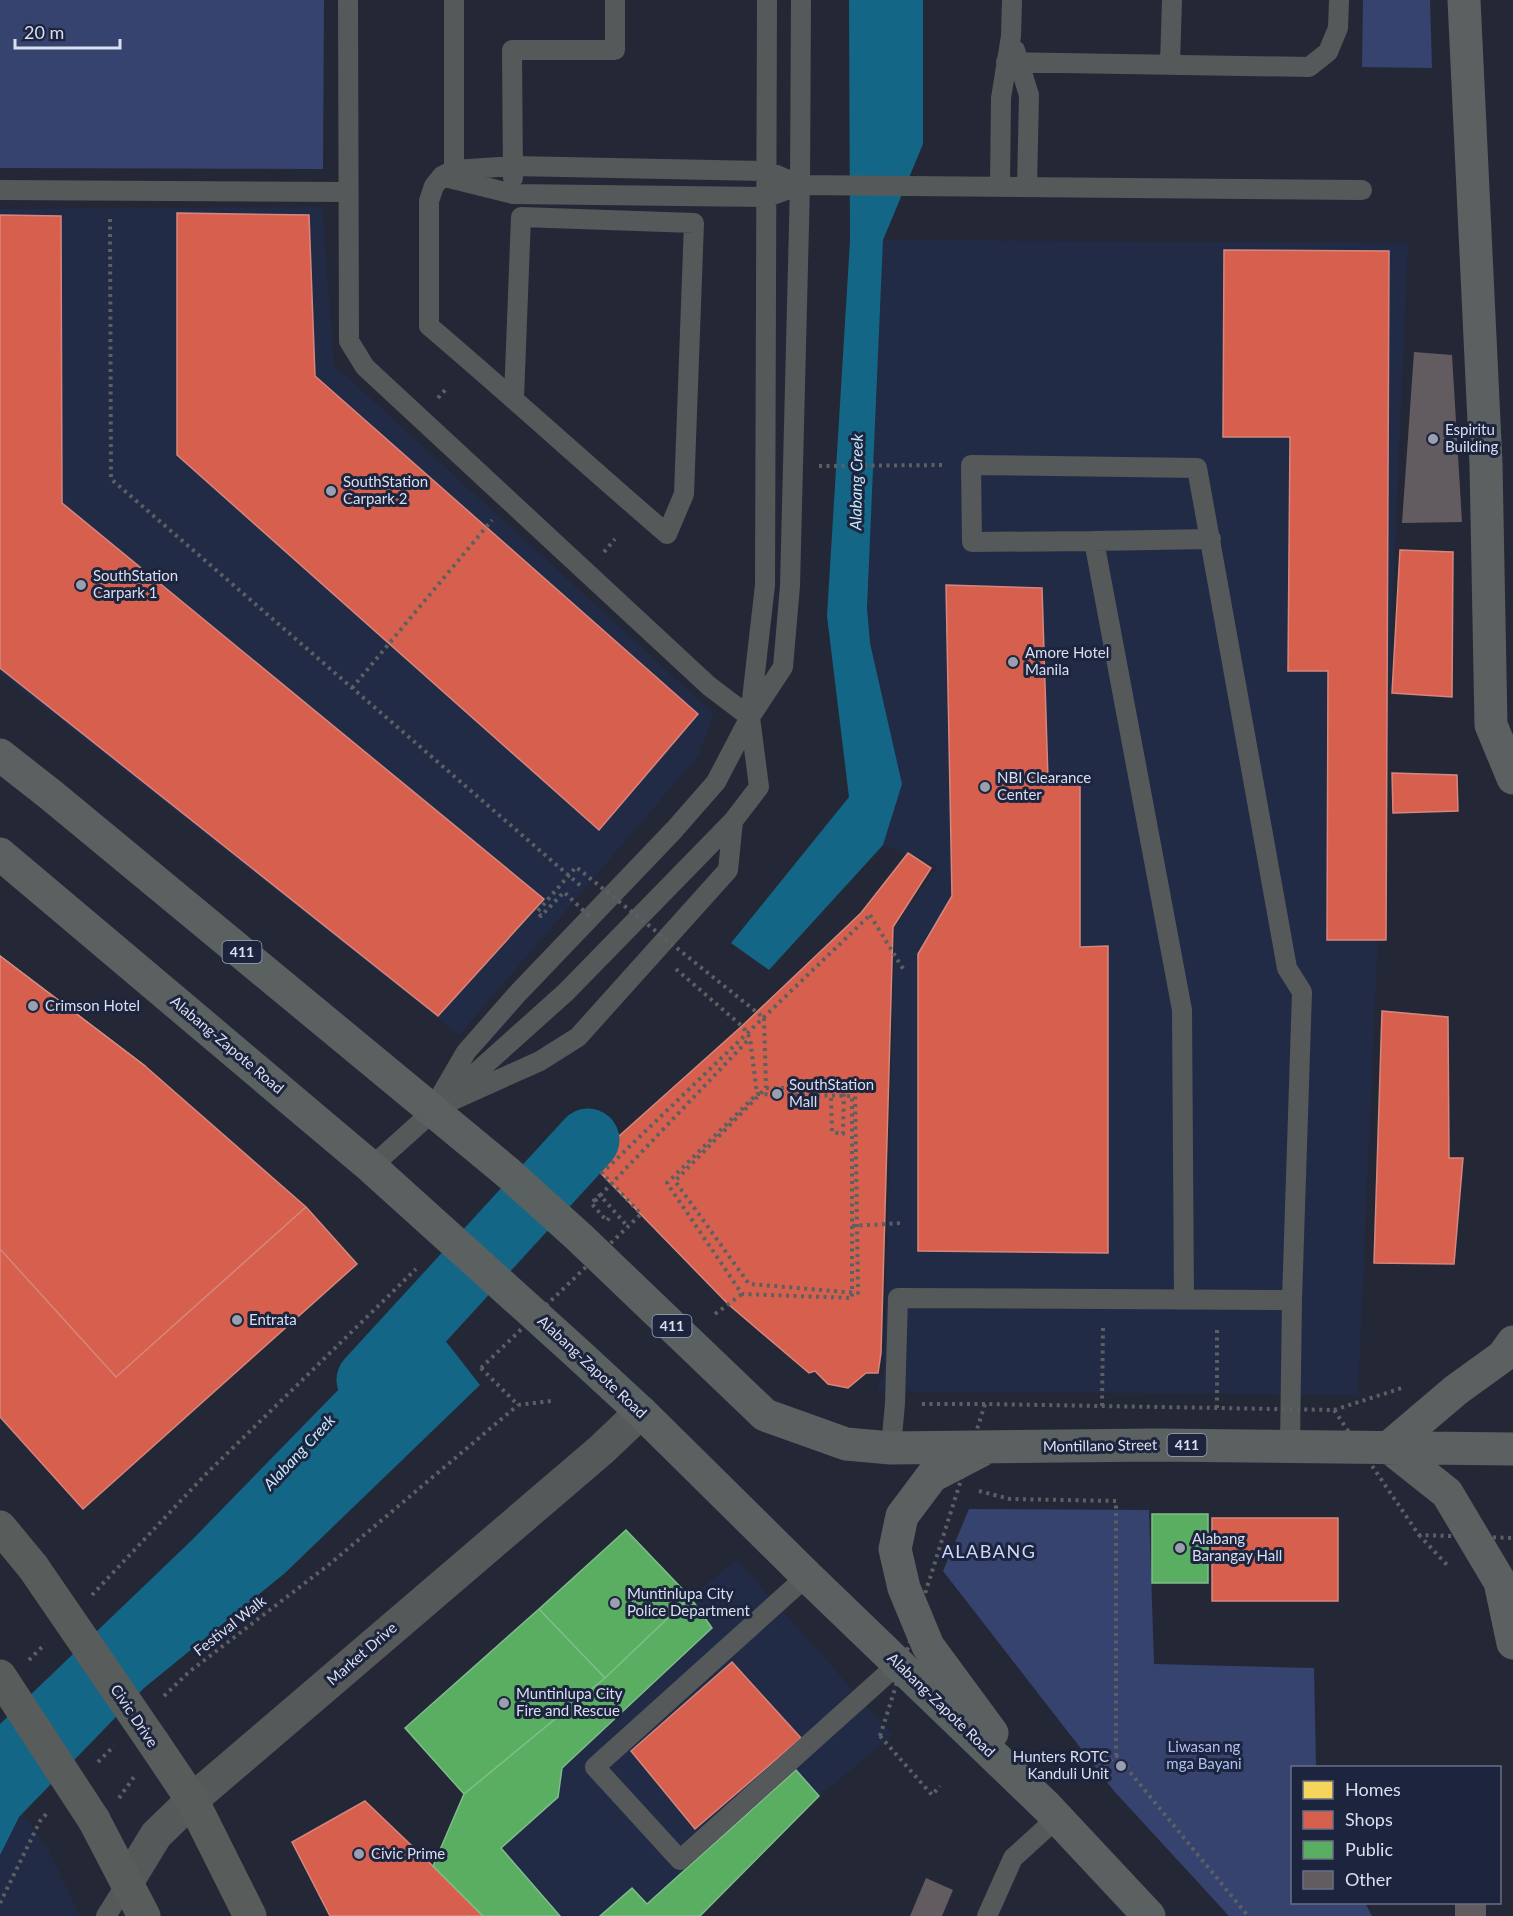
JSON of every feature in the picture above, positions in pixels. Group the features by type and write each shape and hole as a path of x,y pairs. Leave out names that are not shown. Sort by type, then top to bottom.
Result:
{"highway":[{"path":"1464,0 1486,464 1491,725 1513,778"},
{"path":"1491,725 1513,692"},
{"name":"411","path":"0,755 433,1110"},
{"name":"Alabang-Zapote Road","path":"0,854 370,1167 641,1412 1052,1812 1149,1916"},
{"name":"Montillano Street","path":"433,1110 579,1237 765,1415 846,1444 891,1448 1156,1445 1513,1449"},
{"path":"1513,1342 1503,1356 1456,1390 1389,1447 1447,1493 1500,1582 1513,1643"},
{"path":"986,1448 932,1476 902,1515 896,1549 904,1588 928,1646 1052,1812"}],"main road":[{"name":"Civic Drive","path":"0,1527 33,1568 144,1743 192,1800 250,1916"},
{"path":"12,1671 128,1881 144,1916"}],"street":[{"name":"Market Drive","path":"128,1881 156,1835 192,1800 602,1450 641,1412"}],"lane":[{"path":"348,0 349,341 365,367 710,686 750,717"},
{"path":"450,175 454,0"},
{"path":"514,398 521,217 513,194 512,50 615,50 615,0"},
{"path":"370,1167 566,992 733,820 759,787 750,717 765,585 768,0"},
{"path":"433,1110 465,1052 595,910 674,830 716,782 750,717 783,667 790,586 801,184 801,0"},
{"path":"1012,0 1013,62 1029,95 1027,187"},
{"path":"1170,64 1172,0"},
{"path":"1013,62 1309,67 1328,52 1338,28 1339,0"},
{"path":"999,186 1001,98 1013,62"},
{"path":"521,217 694,223 684,494 667,534 429,326 429,201 434,186 450,175 513,166 768,171 801,184"},
{"path":"450,175 513,194 767,197 801,184 1362,190"},
{"path":"0,190 347,192"},
{"path":"1210,539 972,542 971,465 1197,468 1210,539 1287,968 1302,992 1292,1300 1290,1446"},
{"path":"1095,541 1182,1010 1184,1300"},
{"path":"433,1110 540,1061 578,1037 728,870 733,820"},
{"path":"891,1448 896,1403 898,1298 1292,1300"},
{"path":"807,1576 595,1767 680,1860 898,1664"},
{"path":"987,1916 1013,1858 1052,1812"},
{"name":"Market Drive","path":"106,1916 128,1881"}],"path":[{"path":"110,191 111,479 352,688 595,910"},
{"path":"819,466 971,465"},
{"path":"352,688 492,519"},
{"path":"595,910 564,892 541,916 537,912 576,867 764,1019 766,1088"},
{"path":"551,1401 518,1405 482,1368 641,1214 602,1173 870,915 904,972"},
{"path":"655,951 743,1026 750,1038 757,1094"},
{"path":"595,1201 750,1038"},
{"path":"766,1088 844,1089 855,1088 858,1293 749,1284 675,1180 766,1088"},
{"path":"831,1096 832,1132 843,1134 844,1089"},
{"path":"715,1314 742,1294 852,1298 852,1096 757,1094 667,1184 742,1294"},
{"path":"609,1218 607,1221 591,1203 600,1195 628,1227"},
{"path":"852,1226 902,1223"},
{"path":"90,1597 204,1476 416,1269"},
{"path":"1102,1406 1103,1299"},
{"path":"1217,1300 1217,1408"},
{"path":"896,1403 1335,1410 1416,1383"},
{"path":"940,1786 932,1795 880,1736 985,1404"},
{"name":"Festival Walk","path":"163,1697 189,1672 331,1563 518,1405"},
{"path":"1335,1410 1419,1535 1431,1549"},
{"path":"969,1488 1010,1499 1116,1502 1116,1755 1248,1916"},
{"path":"1419,1535 1513,1538"},
{"path":"12,1671 49,1640"},
{"path":"97,1763 144,1743"},
{"path":"96,1822 144,1743"},
{"path":"1094,1777 1116,1755"},
{"path":"0,1903 40,1821 56,1804"}],"shaded area":[{"path":"322,207 334,365 714,714 698,756 459,1035 0,673 0,209"},
{"path":"883,240 1408,243 1358,1395 876,1391 884,1372 895,927 938,866 883,845 902,784 870,643 867,608"},
{"path":"737,1560 893,1735 819,1796 700,1916 483,1916 433,1866 464,1794 605,1678 690,1597"},
{"path":"0,1781 48,1849 80,1916 0,1916"}],"green space":[{"path":"0,0 324,0 323,169 0,168"},
{"path":"1363,0 1430,0 1432,68 1362,67"},
{"name":"Liwasan ng mga Bayani","path":"969,1509 1149,1510 1154,1664 1314,1668 1316,1766 1291,1766 1291,1904 1366,1904 1372,1916 1229,1916 1114,1791 943,1571"}],"water":[{"path":"849,0 923,0 923,144 883,240 867,608 870,643 902,784 883,845 769,970 731,943 849,797 827,616 850,241"},
{"path":"419,1307 480,1385 285,1573 144,1688 19,1817 0,1855 0,1724 192,1540"}],"building: Homes":[{"name":"Crimson Hotel","path":"0,956 145,1066 93,1119 0,1056"}],"building: Shops":[{"name":"SouthStation Carpark 2","path":"177,213 309,215 315,376 698,714 599,830 177,455"},
{"name":"SouthStation Carpark 1","path":"0,215 61,216 62,503 544,899 438,1016 0,668"},
{"path":"1224,250 1389,251 1386,940 1327,940 1328,671 1288,671 1290,437 1223,437"},
{"path":"1400,550 1453,552 1452,697 1392,693"},
{"path":"946,585 1042,588 1048,780 1080,780 1080,947 1108,946 1108,1253 918,1251 918,954 952,896"},
{"path":"1392,773 1457,775 1458,811 1393,813"},
{"name":"SouthStation Mall","path":"908,853 931,868 893,927 881,1353 878,1373 866,1373 848,1388 828,1384 815,1371 809,1373 728,1304 590,1162 742,1026 861,913"},
{"path":"0,956 145,1066 306,1207 357,1264 83,1509 0,1417"},
{"path":"1382,1011 1448,1017 1449,1158 1463,1158 1454,1264 1374,1263"},
{"name":"Entrata","path":"306,1207 357,1264 83,1509 0,1417 0,1249 116,1377"},
{"path":"1212,1518 1338,1518 1338,1601 1212,1601"},
{"path":"732,1662 801,1738 695,1829 631,1751"},
{"name":"Civic Prime","path":"365,1801 483,1916 330,1916 292,1842"}],"building: Public":[{"name":"Alabang Barangay Hall","path":"1152,1514 1208,1514 1208,1583 1152,1583"},
{"name":"Muntinlupa City Police Department","path":"626,1530 690,1597 605,1678 539,1609"},
{"path":"690,1597 712,1628 562,1768 558,1797 501,1848 560,1916 483,1916 433,1866 464,1794 605,1678"},
{"name":"Muntinlupa City Fire and Rescue","path":"539,1609 605,1678 464,1794 405,1728"},
{"path":"796,1770 819,1796 700,1916 600,1916 632,1888 647,1904"}],"building: Other":[{"name":"Espiritu Building","path":"1414,352 1452,355 1462,522 1402,523"},
{"path":"926,1878 953,1890 942,1916 910,1916"},
{"path":"1455,1904 1486,1904 1486,1916 1455,1916"}],"waterway":[{"name":"Alabang Creek","path":"368,1380 588,1140"}],"place":[{"name":"Espiritu Building","path":"1433,439"},
{"name":"SouthStation Carpark 2","path":"331,491"},
{"name":"SouthStation Carpark 1","path":"81,585"},
{"name":"Amore Hotel Manila","path":"1013,662"},
{"name":"NBI Clearance Center","path":"985,787"},
{"name":"Crimson Hotel","path":"33,1006"},
{"name":"SouthStation Mall","path":"777,1094"},
{"name":"Entrata","path":"237,1320"},
{"name":"Alabang Barangay Hall","path":"1180,1548"},
{"name":"Muntinlupa City Police Department","path":"615,1603"},
{"name":"Muntinlupa City Fire and Rescue","path":"504,1703"},
{"name":"Hunters ROTC Kanduli Unit","path":"1121,1766"},
{"name":"Civic Prime","path":"359,1854"}],"district":[{"name":"ALABANG","path":"989,1552"}]}
